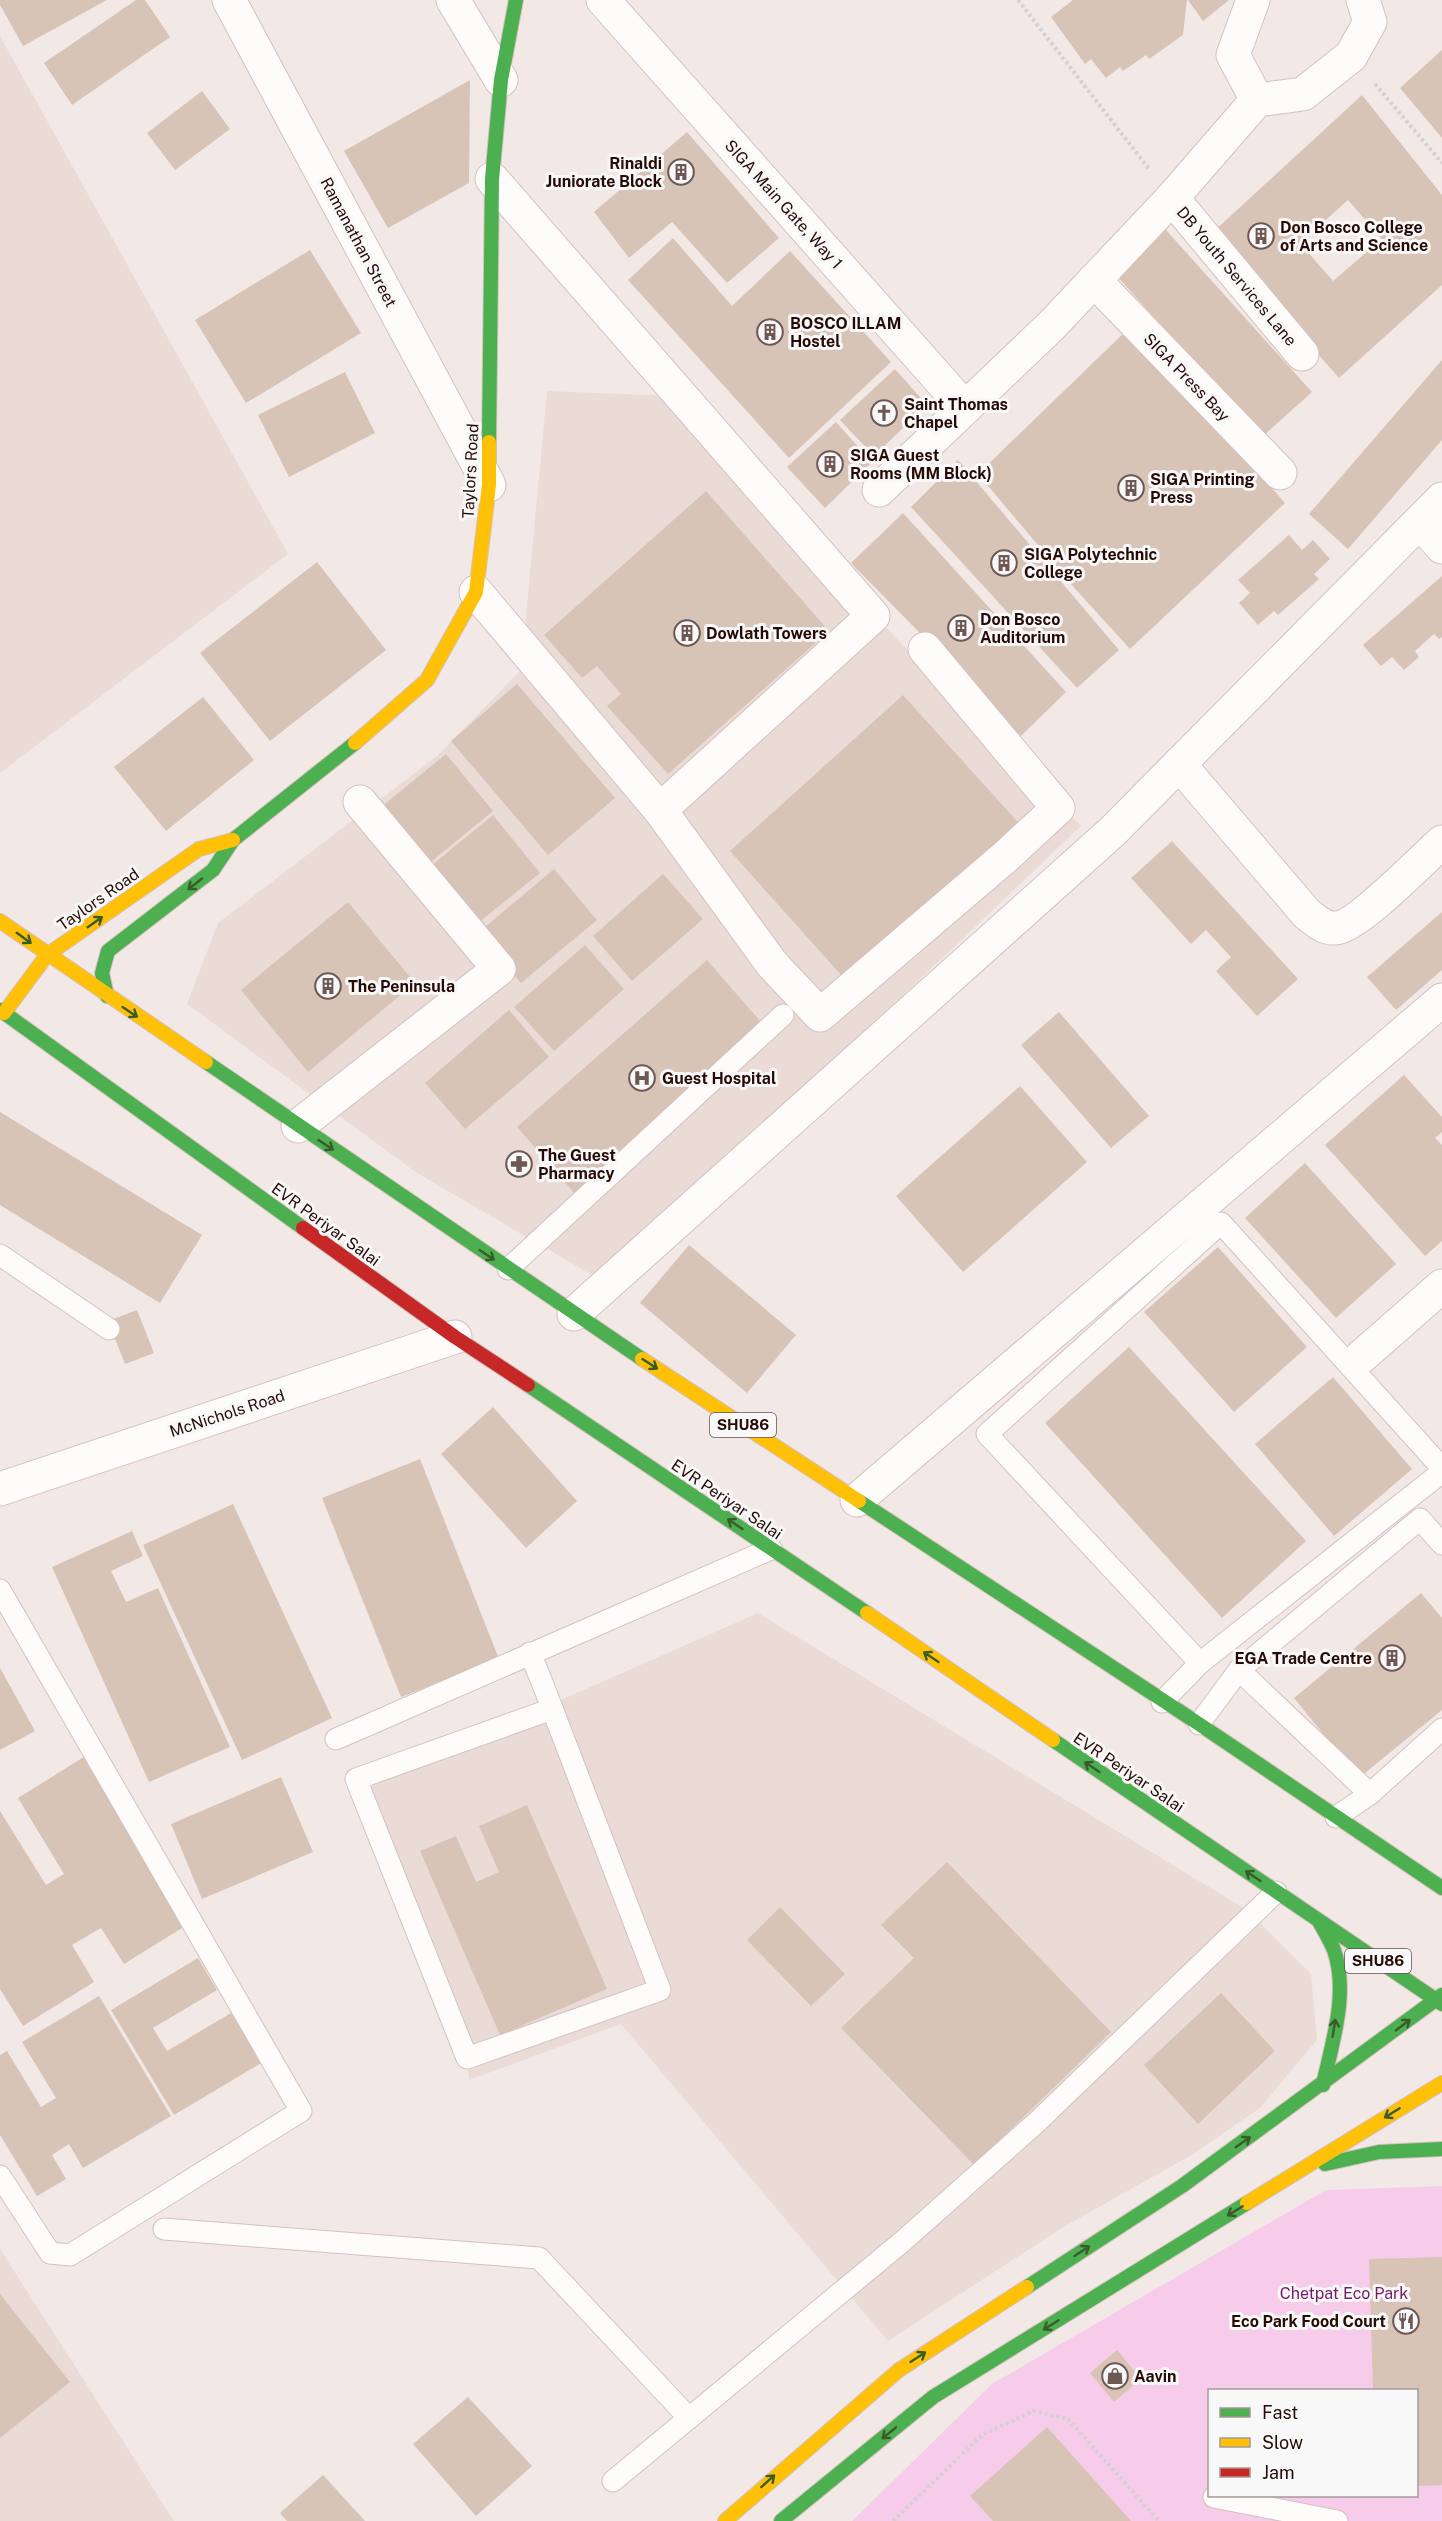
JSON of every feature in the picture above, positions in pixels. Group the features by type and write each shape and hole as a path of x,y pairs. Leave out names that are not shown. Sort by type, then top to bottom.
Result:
{"main road":[{"name":"Taylors Road","path":"107,996 101,978 101,964 108,951 213,870 233,840 336,759 427,680 477,592 489,485 492,179 501,80 516,0"},
{"name":"Taylors Road","path":"2,1012 47,955 199,849 233,840"},
{"name":"SHU86","path":"0,921 574,1314 1198,1724 1442,1888"},
{"name":"EVR Periyar Salai","path":"2,1012 455,1337 1319,1921 1440,2000"},
{"path":"1319,1921 1335,1951 1339,1981 1335,2027 1323,2085"},
{"path":"725,2521 899,2370 1182,2186 1440,2000"},
{"path":"781,2521 933,2397 1442,2083"},
{"path":"1302,2169 1379,2152 1442,2149"}],"street":[{"name":"Ramanathan Street","path":"229,0 489,485"},
{"path":"453,0 501,80"},
{"name":"SIGA Main Gate, Way 1","path":"603,0 965,408"},
{"path":"1253,0 1233,56 1257,100"},
{"path":"879,490 1052,325 1172,198 1257,100 1303,94 1351,56 1370,22 1363,0"},
{"path":"492,179 873,616 660,810"},
{"name":"DB Youth Services Lane","path":"1172,198 1302,354"},
{"name":"SIGA Press Bay","path":"1094,280 1280,473"},
{"path":"574,1314 1113,831 1431,511 1442,547"},
{"path":"477,592 660,810 772,964 820,1015 1004,858 1058,808 925,649"},
{"path":"1179,764 1307,914 1324,927 1336,928 1357,918 1442,842"},
{"path":"298,1126 499,969 360,802"},
{"path":"857,1500 1442,1000"},
{"path":"1361,1357 1442,1286"},
{"name":"McNichols Road","path":"0,1489 455,1337"}],"lane":[{"path":"508,1269 783,1015"},
{"path":"1162,1702 1200,1663 1442,1470 1221,1223 987,1434 1200,1663"},
{"path":"0,1255 109,1329"},
{"path":"1198,1724 1239,1670 1420,1519 1442,1544"},
{"path":"336,1739 771,1549"},
{"path":"0,1590 301,2111 70,2255 50,2253 0,2176"},
{"path":"530,1653 552,1709 660,1990 467,2058 356,1779 552,1709"},
{"path":"1239,1670 1370,1794"},
{"path":"1336,1817 1370,1794 1442,1729"},
{"path":"613,2481 903,2241 1037,2122 1276,1892"},
{"path":"164,2229 538,2258 689,2418"},
{"path":"1214,2497 1337,2521"}],"path":[{"path":"1018,0 1172,198"},
{"path":"1351,56 1442,164"},
{"path":"893,2521 982,2435 1033,2411 1068,2419 1159,2521"}],"shaded area":[{"path":"0,36 288,554 0,773"},
{"path":"547,391 674,396 790,530 1081,826 853,1043 595,1277 417,1173 187,1004 218,923 437,756 521,670"},
{"path":"758,1613 1247,1910 1311,1974 1317,2040 1260,2108 1190,2156 1065,2226 888,2341 621,2024 469,2080 467,2058 357,1790"},
{"path":"0,2249 174,2521 0,2521"}],"green space":[{"name":"Chetpat Eco Park","path":"1442,2186 1442,2521 852,2521 992,2384 1326,2190"}],"building":[{"path":"0,0 107,0 23,46 0,5"},
{"path":"136,0 145,0 170,37 72,105 44,63"},
{"path":"1073,0 1187,0 1183,35 1149,59 1146,55 1123,71 1120,67 1106,78 1091,59 1085,64 1051,17"},
{"path":"1188,0 1229,0 1203,21"},
{"path":"1442,50 1442,138 1400,88"},
{"path":"470,80 469,183 388,228 344,151"},
{"path":"202,91 230,129 175,170 147,133"},
{"name":"Don Bosco College of Arts and Science","path":"1362,95 1442,195 1442,285 1339,378 1212,233","holes":["1348,200 1382,239 1333,281 1300,243"]},
{"name":"Rinaldi Juniorate Block","path":"687,132 779,238 727,283 672,222 629,258 594,212"},
{"path":"1165,229 1312,392 1262,437 1115,274"},
{"name":"BOSCO ILLAM Hostel","path":"673,238 732,306 790,251 891,362 789,458 628,280"},
{"path":"310,250 361,333 246,403 195,320"},
{"name":"SIGA Printing Press","path":"1130,327 1285,503 1130,649 1069,582 978,474"},
{"path":"1442,360 1442,440 1348,549 1309,514"},
{"name":"Saint Thomas Chapel","path":"895,369 927,405 874,456 840,420"},
{"path":"345,372 375,433 289,477 258,415"},
{"name":"SIGA Guest Rooms (MM Block)","path":"836,422 872,462 825,508 787,467"},
{"name":"SIGA Polytechnic College","path":"958,460 1119,650 1077,688 911,507"},
{"name":"Dowlath Towers","path":"706,491 829,631 668,774 607,706 621,694 597,666 582,678 544,635"},
{"name":"Don Bosco Auditorium","path":"903,513 1066,692 1021,736 851,563"},
{"path":"1289,535 1302,550 1313,540 1330,559 1314,574 1319,579 1278,615 1274,611 1258,625 1239,603 1250,593 1238,580"},
{"path":"317,562 386,650 270,741 200,653"},
{"path":"1442,576 1442,637 1439,639 1434,634 1415,651 1419,657 1404,670 1392,657 1381,666 1363,645"},
{"path":"517,684 615,798 548,855 451,741"},
{"path":"903,695 1024,829 851,986 730,851"},
{"path":"203,697 254,760 166,831 114,767"},
{"path":"446,754 493,811 427,865 380,808"},
{"path":"493,815 540,873 473,927 426,870"},
{"path":"1172,841 1298,979 1257,1016 1216,971 1231,957 1206,930 1191,944 1131,878"},
{"path":"554,869 597,920 521,983 478,933"},
{"path":"663,874 703,919 632,981 593,936"},
{"name":"The Peninsula","path":"348,902 415,983 308,1072 241,990"},
{"path":"1442,912 1442,970 1396,1010 1367,977"},
{"path":"585,945 624,989 554,1051 514,1007"},
{"name":"Guest Hospital","path":"707,960 767,1029 576,1195 517,1127"},
{"path":"509,1010 549,1057 465,1129 425,1083"},
{"path":"1059,1012 1149,1116 1111,1148 1021,1045"},
{"path":"1404,1075 1442,1117 1442,1132 1435,1138 1442,1145 1442,1241 1425,1256 1325,1145"},
{"path":"1020,1086 1087,1162 963,1272 896,1196"},
{"path":"0,1112 202,1235 160,1303 0,1205"},
{"path":"1305,1163 1396,1264 1336,1318 1245,1218"},
{"path":"689,1245 796,1335 747,1393 640,1303"},
{"path":"1218,1247 1307,1347 1234,1412 1144,1312"},
{"path":"137,1310 154,1353 125,1364 108,1321"},
{"path":"1129,1347 1306,1541 1222,1618 1045,1423"},
{"path":"1333,1377 1412,1469 1334,1536 1255,1444"},
{"path":"493,1407 577,1501 526,1548 441,1454"},
{"path":"420,1459 499,1659 401,1697 322,1498"},
{"path":"233,1504 332,1718 242,1760 143,1545"},
{"path":"132,1531 143,1556 111,1571 126,1602 158,1588 230,1747 149,1782 52,1567"},
{"name":"EGA Trade Centre","path":"1421,1593 1442,1618 1442,1710 1359,1778 1294,1698"},
{"path":"0,1668 35,1731 0,1750"},
{"path":"87,1755 190,1923 124,1964 101,1928 72,1945 94,1982 23,2026 0,1989 0,1811 46,1885 64,1874 18,1798"},
{"path":"281,1777 313,1852 202,1899 171,1824"},
{"path":"527,1805 607,1989 500,2035 420,1851 456,1836 476,1882 499,1872 479,1826"},
{"path":"947,1862 1111,2032 974,2165 841,2028 914,1958 881,1925"},
{"path":"780,1907 845,1974 811,2006 747,1940"},
{"path":"198,1958 217,1990 153,2028 167,2051 231,2013 261,2063 174,2115 111,2010"},
{"path":"1221,1993 1275,2051 1198,2124 1144,2065"},
{"path":"99,1996 171,2116 83,2168 69,2144 52,2155 66,2179 37,2196 0,2135 0,2055 7,2051 41,2107 56,2098 22,2042"},
{"name":"Eco Park Food Court","path":"1442,2257 1442,2485 1418,2486 1418,2389 1373,2389 1369,2259"},
{"path":"0,2294 70,2382 0,2438"},
{"name":"Aavin","path":"1117,2350 1141,2379 1114,2402 1090,2373"},
{"path":"468,2397 532,2466 476,2516 413,2444"},
{"path":"1047,2427 1131,2521 993,2521 970,2496"},
{"path":"323,2475 365,2521 287,2521 280,2513"}],"traffic: fast":[{"path":"489,442 492,179 501,80 516,0"},
{"path":"107,996 102,973 108,951 213,870 233,840 355,743"},
{"path":"0,1010 303,1228"},
{"path":"206,1062 642,1359"},
{"path":"528,1385 867,1613"},
{"path":"859,1501 1199,1724 1442,1888"},
{"path":"1053,1740 1442,2004"},
{"path":"1319,1921 1334,1950 1340,1983 1338,2018 1323,2085"},
{"path":"1027,2287 1182,2186 1442,1995"},
{"path":"1325,2164 1379,2152 1442,2149"},
{"path":"781,2521 933,2397 1247,2203"}],"traffic: slow":[{"path":"355,743 427,680 476,592 489,485 489,442"},
{"path":"4,1013 47,955 199,849 233,840"},
{"path":"0,921 206,1062"},
{"path":"642,1359 859,1501"},
{"path":"867,1613 1053,1740"},
{"path":"1247,2203 1442,2083"},
{"path":"725,2521 899,2370 1027,2287"}],"traffic: jam":[{"path":"303,1228 455,1337 528,1385"}],"place":[{"name":"Rinaldi Juniorate Block","path":"681,172"},
{"name":"Don Bosco College of Arts and Science","path":"1261,236"},
{"name":"BOSCO ILLAM Hostel","path":"770,332"},
{"name":"Saint Thomas Chapel","path":"884,413"},
{"name":"SIGA Guest Rooms (MM Block)","path":"830,464"},
{"name":"SIGA Printing Press","path":"1131,488"},
{"name":"SIGA Polytechnic College","path":"1004,563"},
{"name":"Don Bosco Auditorium","path":"961,628"},
{"name":"Dowlath Towers","path":"687,633"},
{"name":"The Peninsula","path":"328,986"},
{"name":"Guest Hospital","path":"642,1078"},
{"name":"The Guest Pharmacy","path":"519,1164"},
{"name":"EGA Trade Centre","path":"1392,1658"},
{"name":"Eco Park Food Court","path":"1406,2321"},
{"name":"Aavin","path":"1115,2376"}]}
